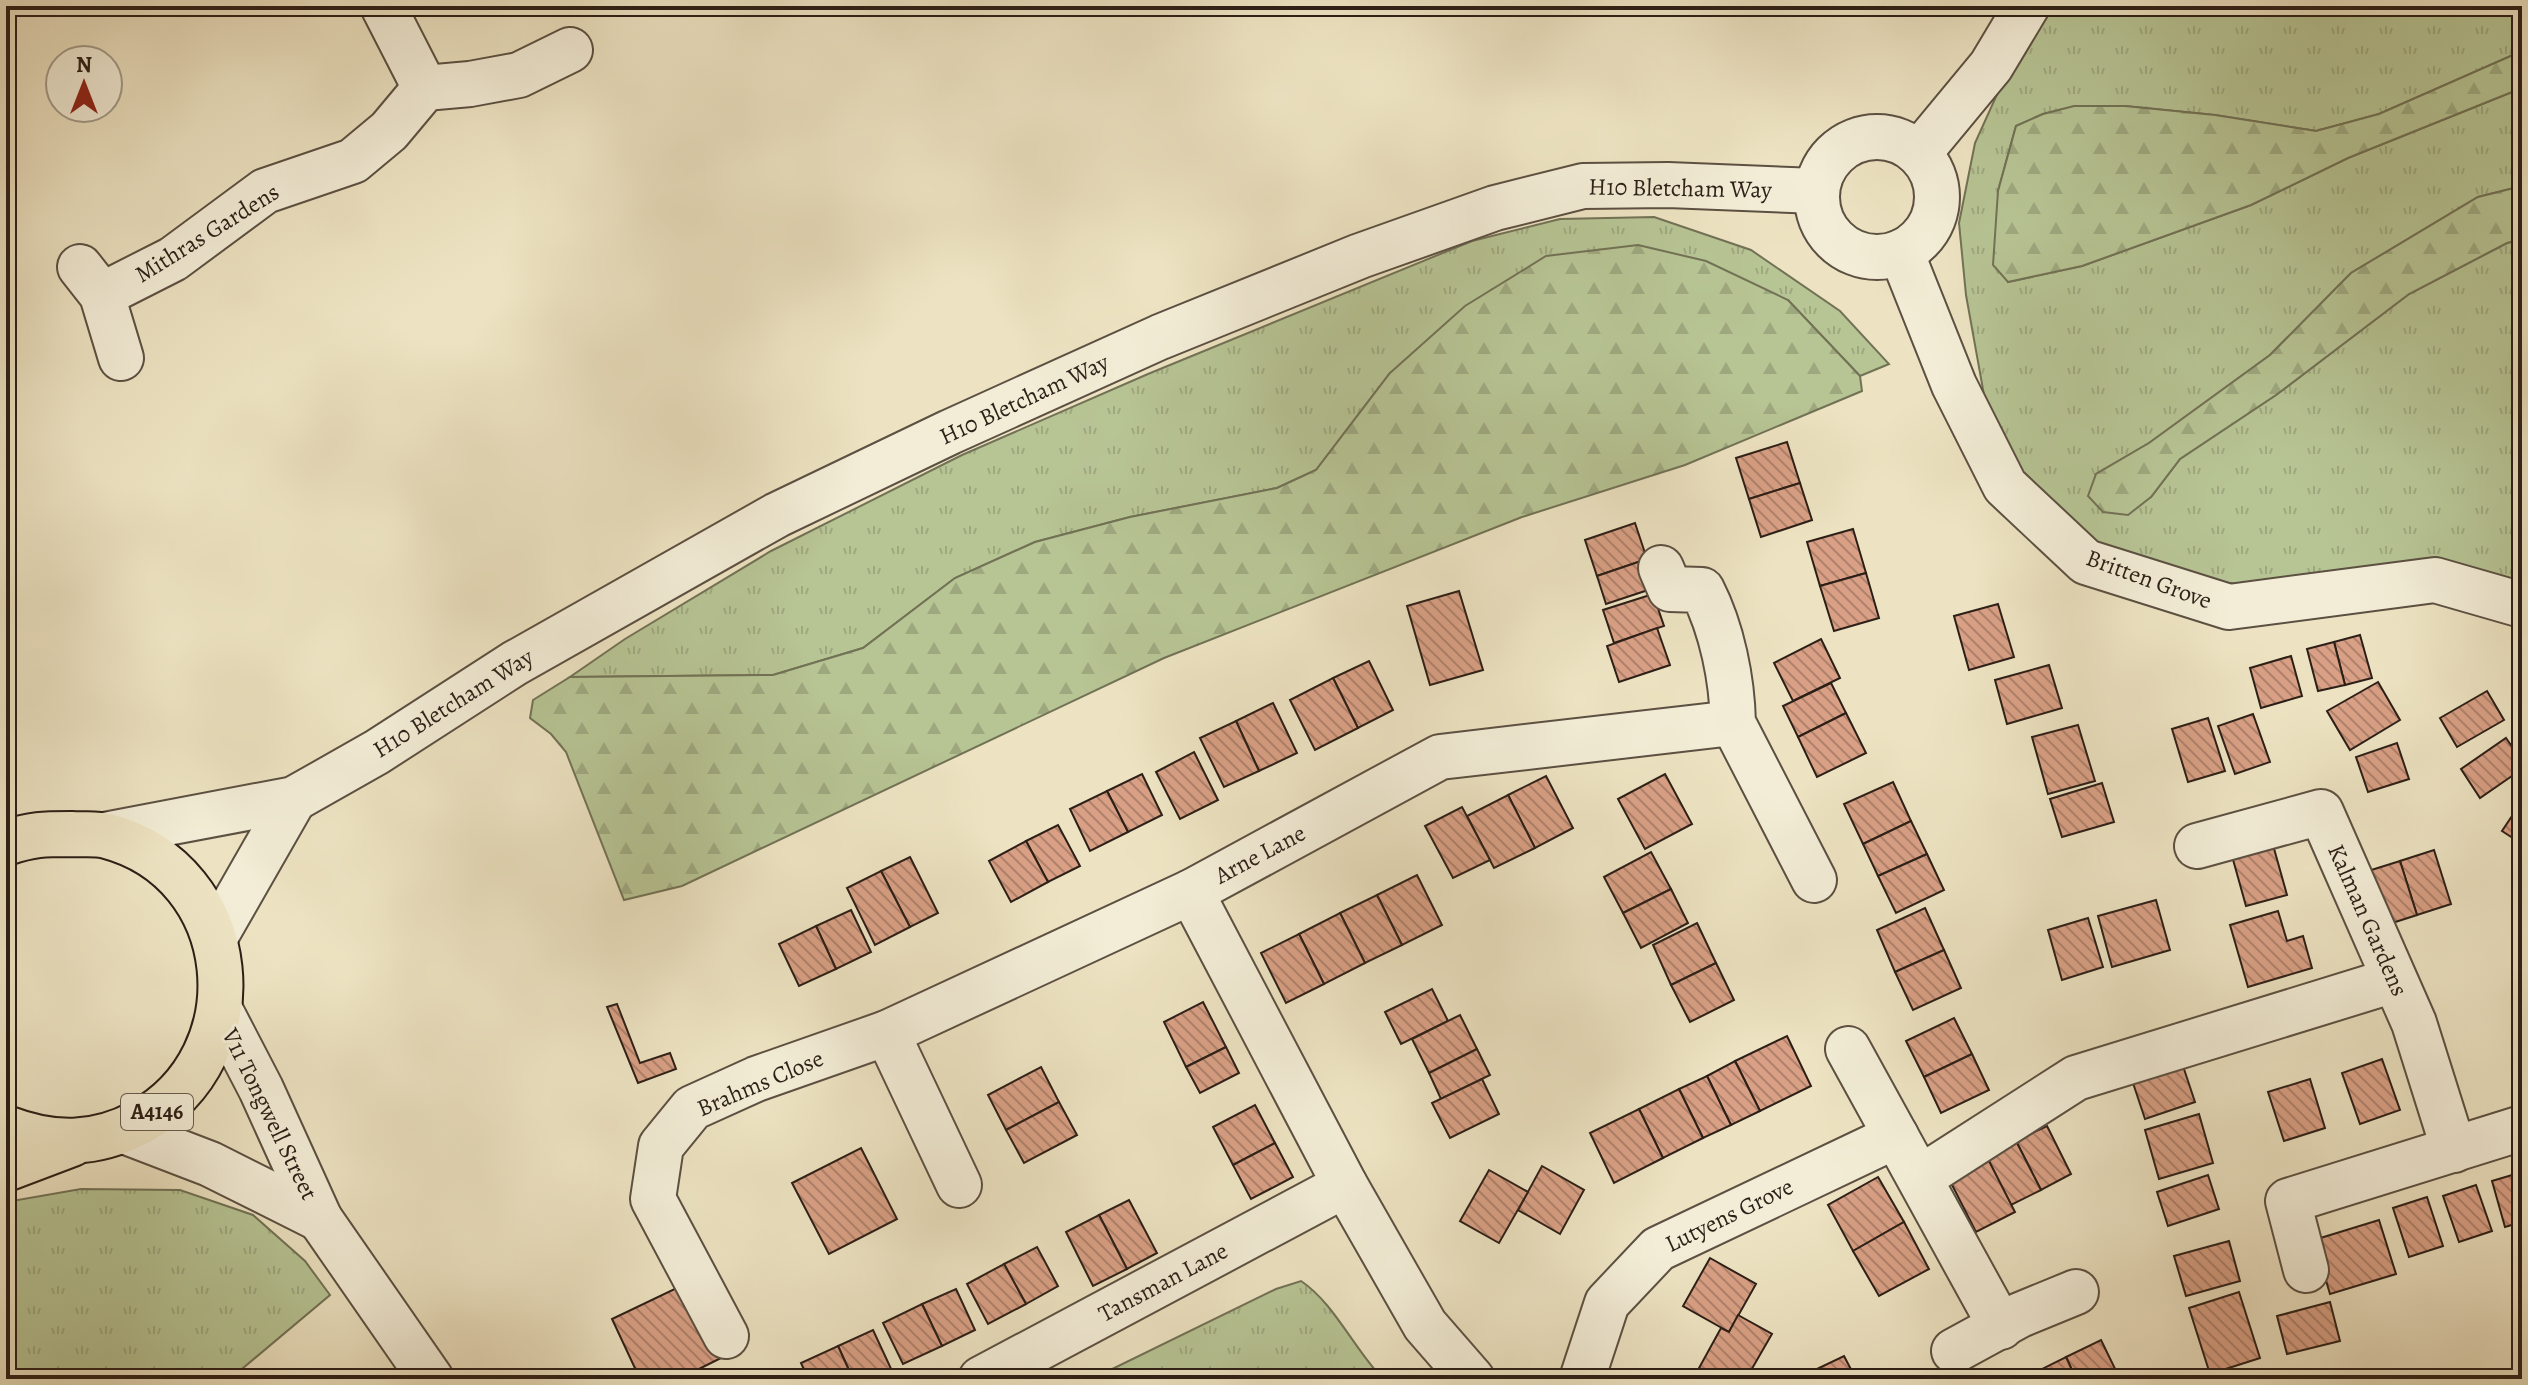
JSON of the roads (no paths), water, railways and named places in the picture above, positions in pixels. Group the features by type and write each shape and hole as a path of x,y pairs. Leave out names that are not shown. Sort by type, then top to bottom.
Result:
{"highway":[{"name":"A4146","path":"6,1169 78,1141 124,1131 159,1111 188,1083 209,1049 220,1010 222,973 215,937 201,908 172,872 134,845 104,835 15,833"},
{"name":"A4146","path":"6,1128 34,1138 78,1141"}],"street":[{"path":"383,6 425,88 519,75 570,50"},
{"path":"1919,153 1991,66 2027,6"},
{"name":"Mithras Gardens","path":"121,358 91,281 173,259 265,191 353,161 389,131 425,88"},
{"path":"1885,137 1919,153 1931,169 1937,188 1937,208 1930,227 1918,242 1901,252 1875,257 1849,250 1834,240 1818,208 1817,191 1822,172 1833,156 1848,144 1866,138 1885,137"},
{"name":"H10 Bletcham Way","path":"104,835 294,799 377,752 515,663 792,508 1146,343 1360,256 1495,208 1583,186 1668,185 1817,191"},
{"name":"Britten Grove","path":"1901,252 1954,385 2005,486 2086,562 2229,607 2435,580 2522,605"},
{"path":"1661,568 1670,589 1702,590 1714,614 1733,702 1733,723 1814,880"},
{"name":"Arne Lane","path":"1472,1379 1425,1325 1345,1185 1191,892 1440,757 1733,723"},
{"path":"215,937 294,799"},
{"name":"Kalman Gardens","path":"2197,846 2321,812 2414,1023 2454,1150"},
{"name":"Brahms Close","path":"726,1336 644,1216 661,1146 692,1108 756,1079 887,1033 1191,892"},
{"path":"1920,1178 2076,1078 2394,980"},
{"name":"V11 Tongwell Street","path":"220,1010 261,1089 320,1219 430,1378"},
{"path":"887,1033 959,1185"},
{"path":"1848,1049 2001,1327"},
{"path":"2306,1270 2288,1201 2522,1128"},
{"name":"V11 Tongwell Street","path":"124,1131 210,1164 320,1219"},
{"name":"Lutyens Grove","path":"1582,1379 1607,1303 1658,1249 1896,1136"},
{"name":"Tansman Lane","path":"981,1379 1345,1185"},
{"path":"1954,1351 2020,1315 2076,1292"}]}
